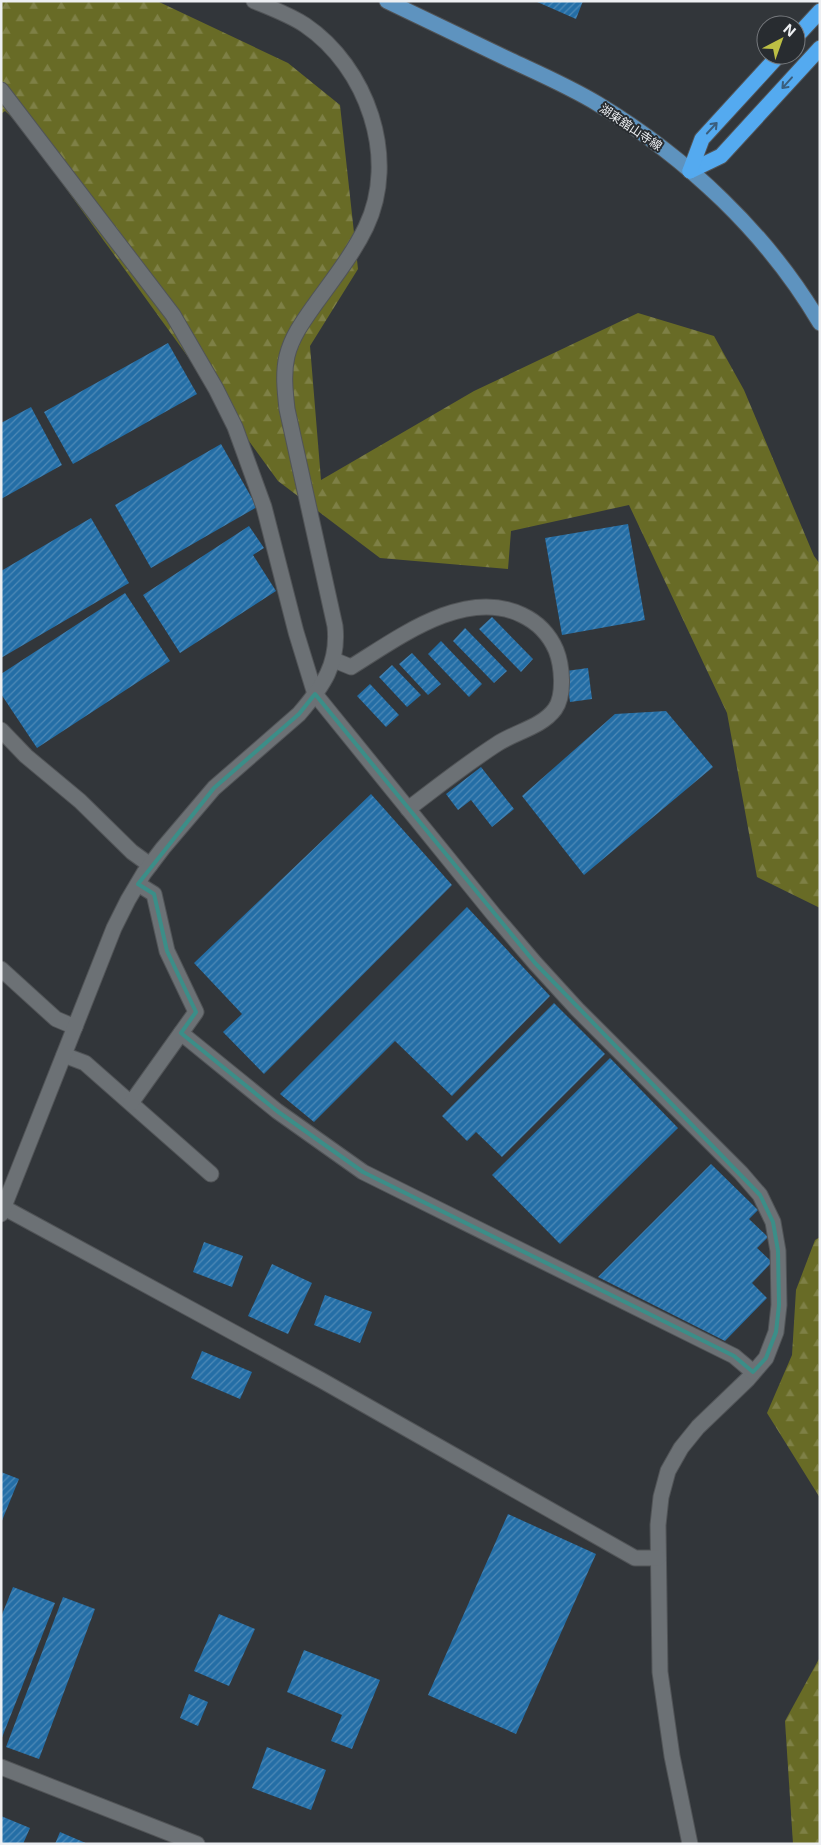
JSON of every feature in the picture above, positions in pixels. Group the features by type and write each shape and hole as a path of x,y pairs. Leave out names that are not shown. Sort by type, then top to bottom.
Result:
{"highway":[{"path":"806,26 820,11"},
{"path":"690,171 721,156 820,48"},
{"path":"690,171 702,139 770,65"}],"main road":[{"name":"湖東舘山寺線","path":"387,1 550,79 597,104 641,132 690,171 721,199 757,237 789,278 820,323"}],"street":[{"path":"254,1 281,12 305,25 327,43 346,64 361,88 372,114 377,142 379,170 375,197 367,224 354,250 296,332 287,356 284,383 287,409 335,626 337,642 334,660 329,673 299,714 214,788 150,865 138,884 114,928 2,1209 321,1380 635,1558 658,1558"},
{"path":"1,90 173,316 216,389 241,443 264,507 296,632 315,694 535,963 584,1016 741,1173 760,1196 773,1222 778,1251 779,1305 776,1332 766,1358 698,1427 681,1448 668,1471 661,1497 658,1525 658,1630 664,1706 690,1844"},
{"path":"334,660 351,667 420,626 447,615 481,606 513,611 528,618 552,640 558,655 560,694 557,706 550,716 499,743 408,809"},
{"path":"1,730 26,756 80,802 132,852 150,865"},
{"path":"131,1103 196,1012 167,951 154,894 138,884"},
{"path":"1,970 56,1019 75,1026"},
{"path":"181,1033 276,1111 363,1172 734,1356 753,1372"},
{"path":"64,1055 85,1063 211,1174"},
{"path":"1,1767 197,1844"}],"highlighted area":[{"path":"315,694 535,963 760,1195 773,1222 778,1251 779,1305 776,1332 766,1358 753,1372 734,1356 363,1172 277,1111 181,1033 196,1012 167,951 154,894 138,884 214,788 299,714"}],"green space":[{"path":"1,1 157,1 288,63 340,105 358,269 310,346 321,480 474,391 638,313 714,336 744,390 814,556 820,564 820,908 757,877 727,713 629,505 511,531 508,569 380,558 278,481 20,125 5,111 1,114"},
{"path":"820,1237 820,1498 767,1413 792,1355 796,1290 815,1240"},
{"path":"820,1657 820,1844 793,1844 785,1721"}],"building":[{"path":"535,1 583,1 576,19"},
{"path":"168,343 197,394 73,464 44,412"},
{"path":"31,407 62,465 1,499 1,423"},
{"path":"221,444 257,507 151,568 115,505"},
{"path":"91,518 129,583 1,658 1,571"},
{"path":"628,524 645,620 562,635 545,538"},
{"path":"249,526 264,548 253,555 276,591 180,653 143,595"},
{"path":"125,593 170,661 37,748 1,694 1,674"},
{"path":"492,617 533,659 521,672 479,629"},
{"path":"465,628 507,671 494,683 453,641"},
{"path":"441,641 482,684 469,697 428,654"},
{"path":"412,653 441,684 428,695 399,664"},
{"path":"392,665 421,695 407,707 379,677"},
{"path":"588,668 592,699 570,702 566,671"},
{"path":"370,684 399,715 386,727 357,696"},
{"path":"666,711 713,767 584,875 522,796 615,714"},
{"path":"481,767 514,809 492,827 471,800 458,810 446,794"},
{"path":"371,794 452,885 264,1074 223,1032 242,1014 194,963"},
{"path":"467,907 550,996 452,1096 395,1041 314,1122 280,1094"},
{"path":"554,1003 605,1054 502,1157 476,1132 467,1141 442,1116"},
{"path":"610,1058 678,1128 560,1244 492,1175"},
{"path":"711,1164 758,1210 749,1219 768,1237 757,1248 772,1262 752,1283 767,1298 725,1341 598,1277"},
{"path":"204,1242 243,1256 232,1287 193,1272"},
{"path":"272,1264 312,1283 288,1334 248,1316"},
{"path":"325,1295 372,1312 360,1343 314,1325"},
{"path":"202,1351 252,1372 240,1399 191,1378"},
{"path":"1,1472 19,1479 1,1523"},
{"path":"508,1514 596,1554 516,1734 428,1695"},
{"path":"13,1587 55,1603 1,1740 1,1617"},
{"path":"63,1597 95,1609 39,1759 6,1747"},
{"path":"219,1614 255,1629 229,1686 194,1671"},
{"path":"304,1650 380,1680 352,1749 331,1741 342,1715 287,1692"},
{"path":"189,1694 208,1702 198,1726 180,1718"},
{"path":"267,1747 326,1770 311,1810 252,1788"},
{"path":"1,1816 30,1828 23,1844 1,1844"},
{"path":"60,1832 88,1844 55,1844"}]}
